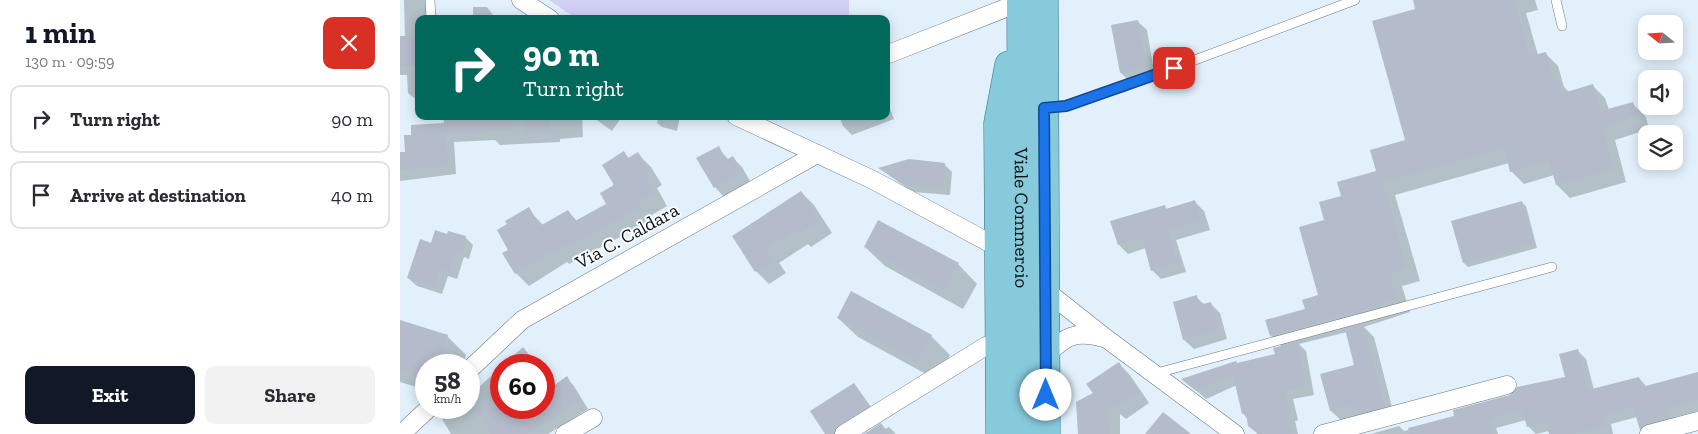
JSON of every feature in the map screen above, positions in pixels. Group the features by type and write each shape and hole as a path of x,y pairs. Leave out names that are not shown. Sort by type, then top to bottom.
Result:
{"main road":[{"path":"1028,1 1044,108 1046,434"},
{"path":"1000,434 998,123 1028,1"},
{"name":"Viale Commercio","path":"1023,434 1028,1"}],"street":[{"path":"521,0 544,15"},
{"path":"890,53 1028,1"},
{"path":"745,120 923,206 999,248"},
{"name":"Via C. Caldara","path":"480,360 522,320 817,154"},
{"path":"1045,290 1153,374 1235,434"},
{"path":"1045,356 1069,336 1088,334 1107,339"},
{"path":"844,434 986,346"},
{"path":"1323,434 1508,386"},
{"path":"565,434 593,418"},
{"path":"401,434 417,419"},
{"path":"1649,434 1698,421"}],"lane":[{"path":"430,0 431,15"},
{"path":"1044,108 1066,106 1120,88 1355,0"},
{"path":"1556,0 1562,26"},
{"path":"1153,374 1552,267"}],"shaded area":[{"path":"549,0 849,0 849,15 571,15"}],"building":[{"path":"1413,0 1514,0 1530,56 1546,52 1554,81 1559,80 1563,93 1593,84 1601,111 1633,102 1637,116 1603,127 1614,169 1556,185 1549,161 1510,172 1504,148 1383,182 1407,268 1390,273 1397,299 1359,310 1360,312 1342,317 1342,315 1270,336 1265,320 1305,309 1302,300 1318,295 1299,227 1324,220 1319,202 1341,196 1337,182 1376,171 1370,150 1405,140 1372,21 1415,9"},
{"path":"1138,20 1147,68 1120,73 1111,25"},
{"path":"400,36 415,36 415,65 400,66"},
{"path":"444,120 512,120 512,130 445,134 448,166 400,170 400,152 405,152 404,135 411,135 411,125 444,123"},
{"path":"525,120 551,120 551,133 524,135"},
{"path":"719,146 726,160 733,156 742,172 714,188 696,158"},
{"path":"624,151 628,158 638,152 650,172 645,175 655,192 637,203 640,207 573,244 571,242 555,252 554,250 515,274 502,253 508,250 497,230 507,224 505,221 529,207 540,226 568,210 575,221 606,204 600,193 614,185 602,165"},
{"path":"909,159 945,163 943,188 904,184 878,168"},
{"path":"801,191 820,220 797,235 795,231 767,249 774,260 755,272 732,236"},
{"path":"1195,200 1201,221 1168,231 1177,263 1151,271 1142,238 1118,245 1110,221 1165,205 1166,209"},
{"path":"1522,201 1534,243 1463,263 1451,221"},
{"path":"878,220 959,263 944,291 864,247"},
{"path":"435,230 447,234 448,231 466,236 461,252 456,250 449,272 440,269 434,287 407,278 420,239 431,243"},
{"path":"851,291 932,335 917,362 837,318"},
{"path":"1197,295 1199,305 1211,302 1219,330 1183,340 1173,302"},
{"path":"400,320 448,335 442,354 415,354 415,374 400,369"},
{"path":"1363,324 1384,407 1358,414 1354,405 1330,411 1320,374 1354,365 1345,329"},
{"path":"1298,342 1306,387 1285,391 1290,412 1287,413 1293,434 1258,434 1248,426 1246,413 1242,414 1233,375 1196,391 1181,379 1236,361 1237,363 1275,354 1273,348"},
{"path":"1578,349 1588,390 1639,377 1642,387 1698,372 1698,400 1667,409 1669,418 1646,424 1640,430 1633,407 1603,415 1605,426 1573,434 1549,434 1545,422 1527,427 1522,410 1489,419 1493,434 1409,434 1408,428 1454,416 1453,410 1510,395 1517,387 1565,377 1559,354"},
{"path":"1119,362 1139,392 1114,408 1108,404 1109,434 1078,434 1076,402 1093,393 1086,384"},
{"path":"567,376 581,400 555,417 555,385"},
{"path":"854,383 870,406 838,425 833,434 825,434 810,411"},
{"path":"480,408 490,408 490,419 551,419 528,434 491,434 480,415"},
{"path":"1163,412 1191,434 1145,434"},
{"path":"881,423 889,434 864,434"}],"route":[{"path":"1046,395 1044,108 1066,106 1174,68"}]}
